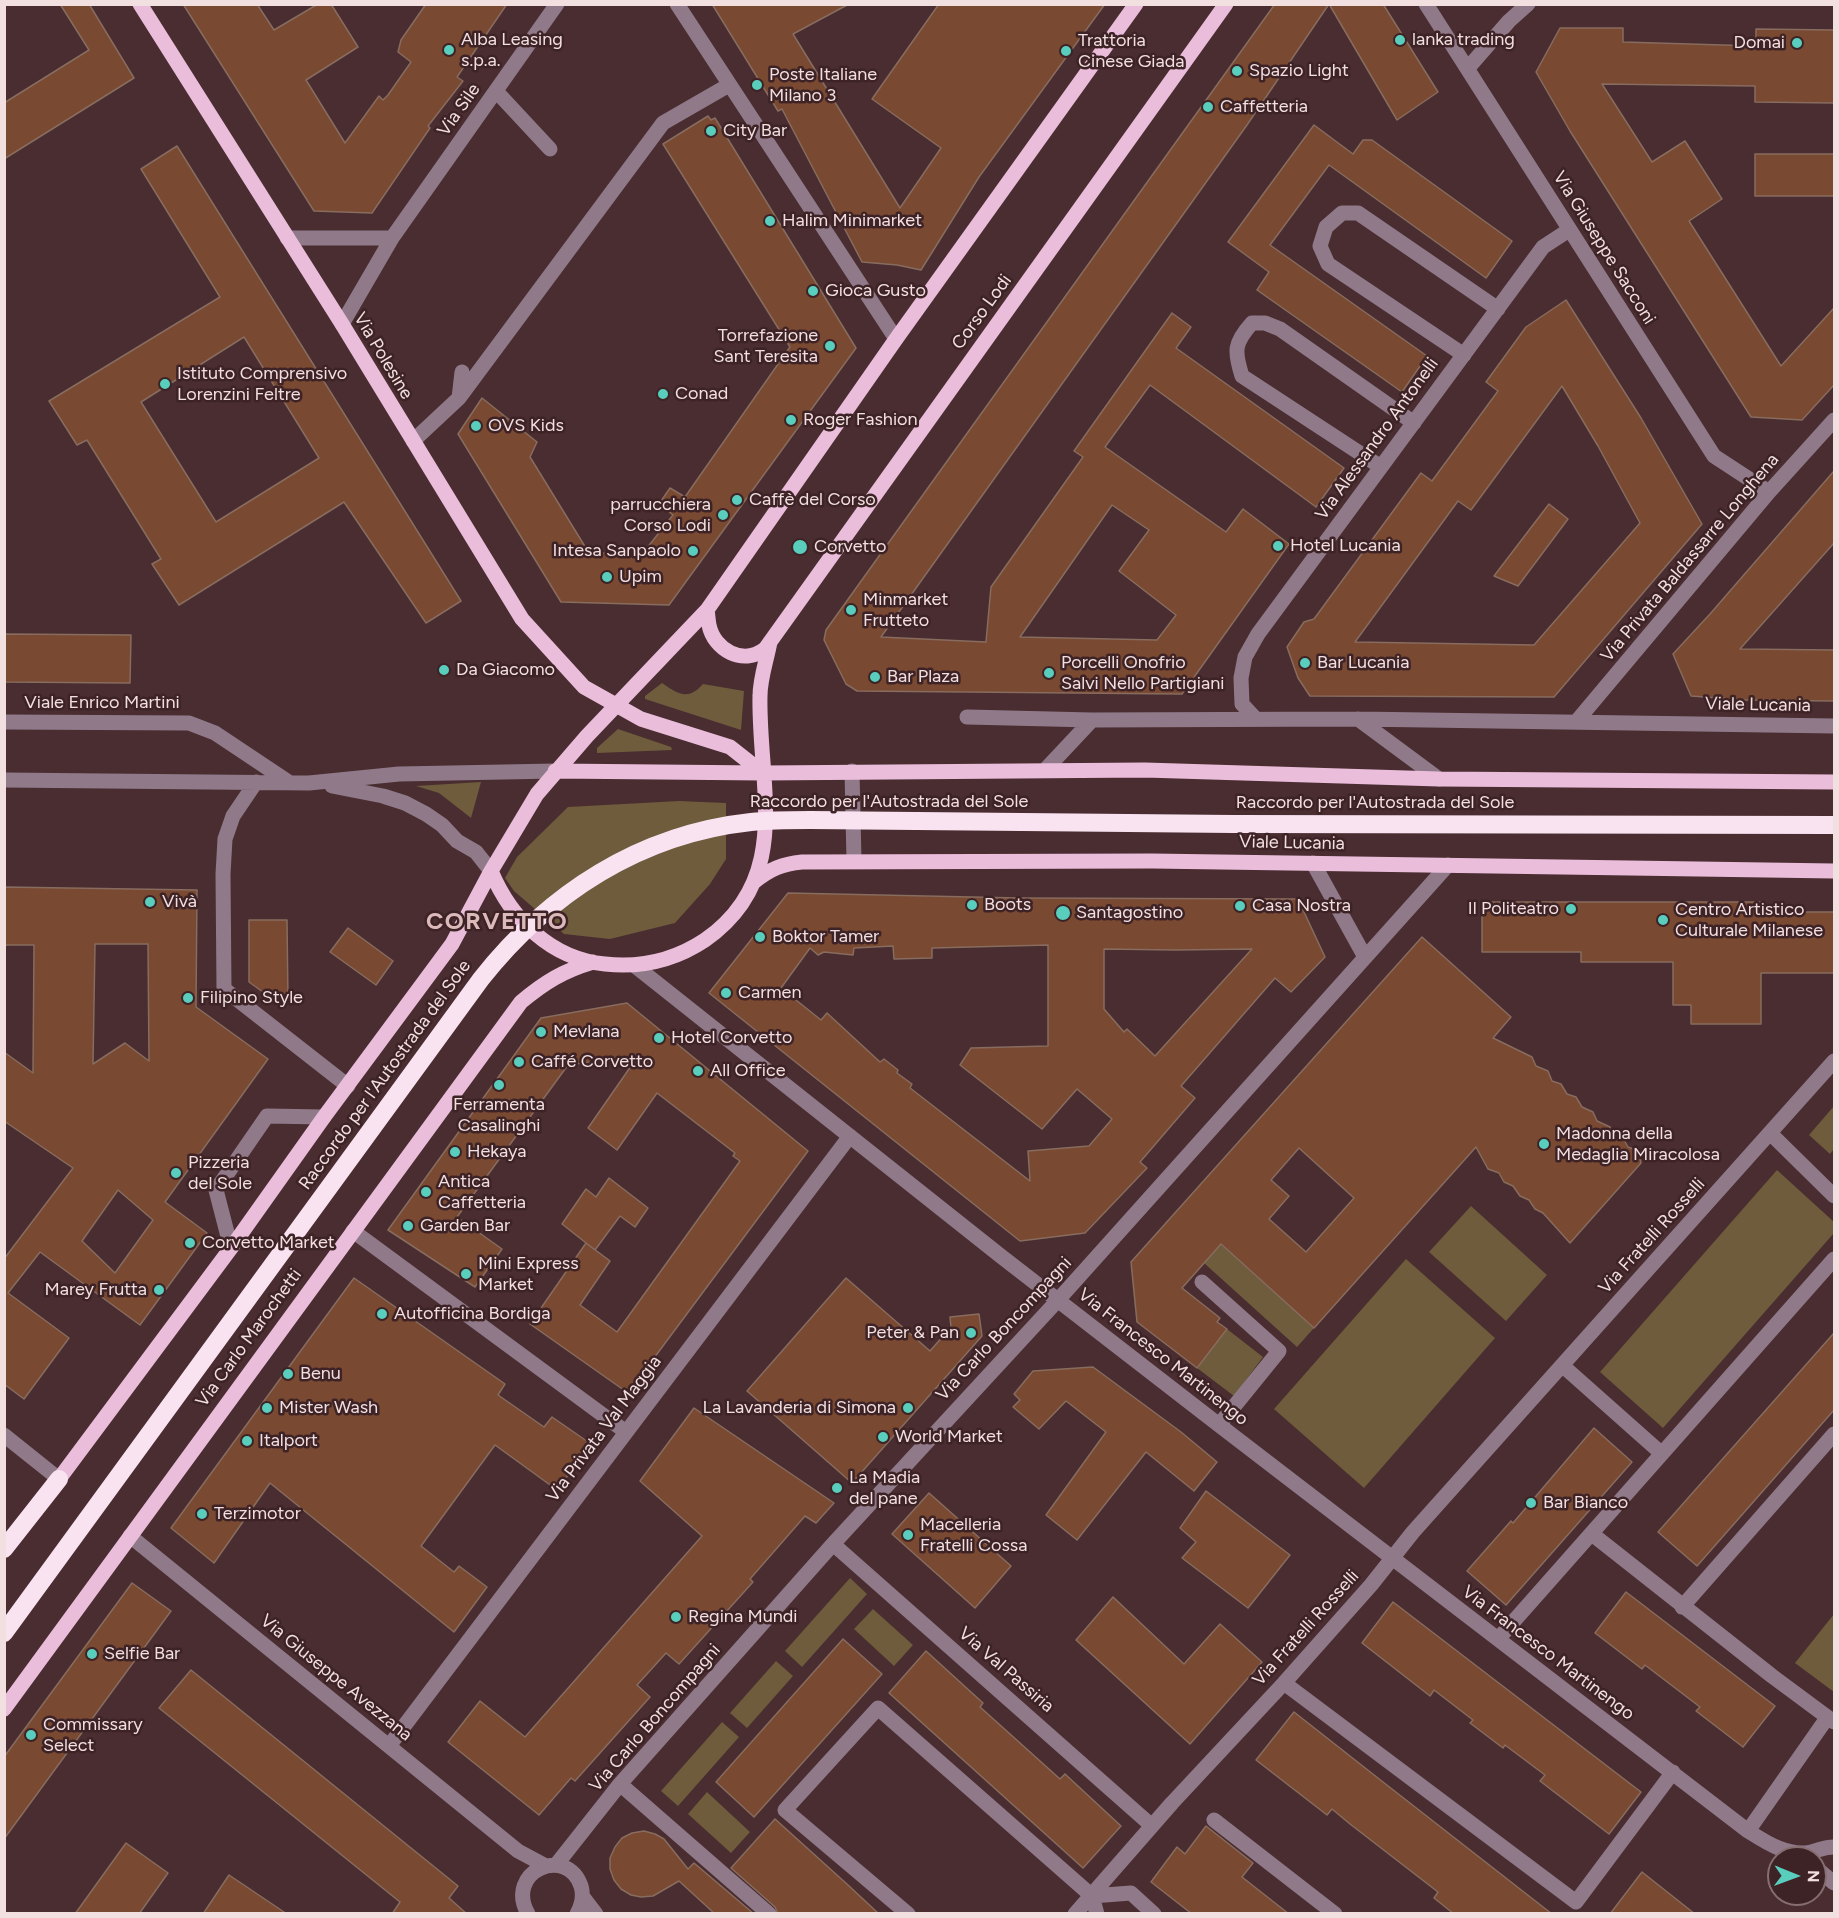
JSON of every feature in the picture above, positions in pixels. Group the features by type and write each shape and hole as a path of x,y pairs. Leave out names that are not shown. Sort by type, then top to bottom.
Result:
{"highway":[{"name":"Raccordo per l'Autostrada del Sole","path":"4,1633 498,957 539,915 585,881 612,865 657,845 694,834 751,822 810,820 1234,824 1834,825"},
{"path":"4,1550 59,1479"}],"main road":[{"name":"Via Polesine","path":"140,4 342,324 522,619 584,687 641,719 730,747 764,773"},
{"path":"59,1479 231,1248 324,1117 452,944 522,816 555,771 707,610 896,339 1136,4"},
{"name":"Corso Lodi","path":"770,642 1226,4"},
{"path":"707,610 709,626 715,639 729,653 741,656 754,655 765,649 770,642"},
{"path":"490,871 508,904 537,936 555,947 593,962 634,965 674,956 717,932 740,905 754,882 765,841 759,693 770,642"},
{"path":"555,771 764,773 1190,771 1439,779 1834,782"},
{"name":"Viale Lucania","path":"754,882 782,864 854,861 1313,863 1834,871"},
{"name":"Via Carlo Marochetti","path":"4,1709 521,1002 545,982 569,969 593,962"}],"street":[{"name":"Via Sile","path":"342,324 392,238 557,4"},
{"path":"676,4 896,339"},
{"path":"1468,68 1509,21 1528,4"},
{"name":"Via Giuseppe Sacconi","path":"1434,7 1468,68 1569,230 1714,456 1768,492"},
{"path":"413,441 459,398 663,123 729,85"},
{"path":"496,91 550,149"},
{"path":"1464,355 1328,264 1320,246 1326,227 1342,213 1358,213 1498,309"},
{"name":"Via Alessandro Antonelli","path":"1255,718 1242,704 1241,678 1245,657 1258,633 1544,247 1569,230"},
{"path":"287,238 392,238"},
{"path":"1381,467 1242,376 1235,355 1240,337 1252,323 1265,323 1280,329 1414,423"},
{"path":"459,398 462,372"},
{"name":"Via Privata Baldassarre Longhena","path":"1576,722 1768,492 1834,420"},
{"name":"Viale Lucania","path":"967,717 1092,720 1358,719 1834,726"},
{"path":"1358,719 1439,779"},
{"path":"1046,770 1092,720"},
{"name":"Viale Enrico Martini","path":"4,722 189,723 214,733 290,783"},
{"path":"4,780 309,783 399,774 555,771"},
{"path":"852,771 854,861"},
{"path":"256,782 233,816 225,839 224,989 348,1086"},
{"path":"309,783 356,789 405,803 434,819 456,841 476,852 490,871"},
{"path":"1313,863 1365,957"},
{"name":"Via Carlo Boncompagni","path":"551,1866 620,1784 833,1544 1058,1300 1448,865"},
{"name":"Via Francesco Martinengo","path":"634,965 1219,1425 1748,1830 1773,1846"},
{"name":"Via Fratelli Rosselli","path":"1076,1914 1152,1826 1371,1585 1391,1558 1834,1060"},
{"path":"231,1248 216,1190 267,1116 324,1117"},
{"path":"1770,1133 1834,1196"},
{"name":"Via Privata Val Maggia","path":"389,1746 850,1136"},
{"path":"353,1232 626,1432"},
{"path":"1498,1639 1834,1259"},
{"path":"1202,1282 1279,1351 1219,1425"},
{"path":"1563,1366 1661,1453"},
{"path":"1682,1607 1834,1434"},
{"path":"4,1435 59,1479"},
{"path":"1592,1534 1682,1607 1831,1720 1748,1830"},
{"name":"Via Giuseppe Avezzana","path":"130,1536 518,1851 551,1866 572,1872 578,1879 583,1897 596,1914"},
{"name":"Via Val Passiria","path":"833,1544 1152,1826"},
{"path":"1284,1683 1576,1902 1673,1773"},
{"path":"908,1914 785,1810 878,1708 1092,1896 1097,1914"},
{"path":"620,1784 768,1914"},
{"path":"1214,1820 1335,1914"},
{"path":"518,1851 528,1878"},
{"path":"524,1910 523,1888 528,1878 539,1868 551,1866"},
{"path":"1092,1896 1131,1893 1154,1914"},
{"path":"577,1914 583,1897"}],"shaded area":[{"path":"662,683 683,694 693,693 703,684 744,691 741,730 645,699 645,696"},
{"path":"618,729 671,747 672,750 597,753 597,748"},
{"path":"481,782 471,818 439,793 416,786"},
{"path":"679,801 726,803 726,859 710,884 675,923 610,939 564,934 514,891 505,878 517,857 568,807"},
{"path":"1834,1106 1834,1149 1830,1154 1809,1135"},
{"path":"1777,1170 1834,1222 1834,1233 1663,1428 1600,1372"},
{"path":"1471,1206 1547,1275 1506,1321 1429,1252"},
{"path":"1217,1241 1314,1328 1297,1347 1204,1263 1213,1253"},
{"path":"1406,1259 1495,1338 1364,1488 1274,1409"},
{"path":"1227,1329 1263,1357 1234,1396 1197,1368"},
{"path":"850,1578 867,1594 802,1667 785,1651"},
{"path":"873,1609 913,1645 894,1666 854,1629"},
{"path":"1834,1614 1834,1692 1795,1663"},
{"path":"776,1661 793,1676 747,1728 730,1713"},
{"path":"722,1722 739,1737 678,1806 661,1791"},
{"path":"707,1792 750,1832 731,1853 688,1814"}],"building":[{"path":"60,4 89,4 134,78 4,159 4,103 89,50"},
{"path":"183,4 257,4 274,30 318,4 331,4 358,47 306,80 345,143 379,96 383,100 388,95 411,62 398,52 401,40 426,4 507,4 457,77 463,81 428,126 430,128 372,213 314,211"},
{"path":"712,4 849,4 793,34 900,208 941,148 872,99 939,4 1105,4 979,177 921,270 862,262 782,109 778,111"},
{"path":"1275,4 1329,4 1247,125 881,637 986,642 991,587 1083,457 1074,451 1172,313 1191,327 1176,348 1344,468 1316,507 1150,385 1105,447 1226,532 1243,509 1289,544 1182,694 857,691 846,684 824,640 826,630","holes":["1112,505 1149,530 1119,571 1176,615 1157,640 1020,637"]},
{"path":"1329,4 1383,4 1438,92 1397,120"},
{"path":"1560,28 1623,28 1623,42 1756,46 1756,29 1834,30 1834,103 1755,102 1755,86 1602,84 1652,162 1685,141 1722,199 1689,221 1781,366 1834,308 1834,385 1802,420 1751,417 1570,131 1536,72"},
{"path":"708,116 711,120 715,118 856,348 669,605 561,602 458,434 482,398 537,442 530,457 589,553 643,553 673,515 659,504 670,488 685,497 790,347 663,144"},
{"path":"1314,125 1353,154 1363,140 1372,140 1512,241 1486,278 1329,165 1270,245 1427,356 1402,392 1257,290 1269,272 1228,242"},
{"path":"177,146 461,601 426,623 344,502 179,605 152,564 161,559 87,440 77,445 49,401 220,297 141,169","holes":["244,337 319,458 216,522 141,402"]},
{"path":"1755,154 1834,154 1834,196 1755,196"},
{"path":"1566,300 1641,418 1702,524 1554,697 1310,696 1298,678 1287,647 1304,622 1314,619 1421,473 1432,481 1498,391 1486,382 1526,327","holes":["1562,386 1640,523 1534,645 1355,642 1458,501 1471,510"]},
{"path":"1834,471 1834,543 1740,649 1834,650 1834,701 1746,700 1691,696 1673,654"},
{"path":"1549,504 1568,519 1518,586 1494,576"},
{"path":"4,634 131,635 130,683 4,682"},
{"path":"4,887 197,890 196,1007 268,1059 165,1202 207,1233 140,1325 40,1252 8,1293 69,1338 24,1399 4,1384 4,1259 73,1168 4,1121 4,1052 33,1073 34,945 4,945","holes":["95,944 148,944 149,1061 125,1043 93,1064","118,1190 153,1220 115,1273 82,1241"]},
{"path":"788,893 1018,898 1298,899 1325,957 1291,992 1275,978 1181,1086 1195,1098 1140,1162 1147,1168 1085,1233 1020,1241 709,993","holes":["1048,945 1048,1046 971,1048 960,1065 1042,1129 1077,1089 1112,1119 1089,1146 1028,1151 1030,1181 910,1088 912,1084 897,1073 898,1070 884,1059 880,1062 827,1013 821,1020 781,988 810,948 818,955 824,952 853,955 854,948 893,946 894,959 932,958 932,948","1104,949 1175,950 1252,949 1155,1056 1127,1029 1124,1032 1104,1009"]},
{"path":"1482,902 1761,902 1761,912 1834,912 1834,973 1761,973 1761,1024 1691,1024 1691,1005 1673,1005 1673,962 1581,962 1581,952 1482,952"},
{"path":"249,920 287,920 288,1000 274,1000 249,982"},
{"path":"348,928 393,961 376,985 330,952"},
{"path":"1422,937 1511,1017 1493,1038 1532,1057 1536,1066 1548,1071 1552,1081 1561,1084 1567,1094 1576,1097 1582,1107 1593,1112 1597,1121 1610,1127 1614,1136 1624,1140 1628,1147 1639,1151 1641,1163 1570,1243 1543,1213 1535,1209 1529,1200 1520,1196 1513,1186 1504,1182 1499,1173 1488,1169 1476,1147 1314,1328 1221,1244 1182,1288 1220,1318 1217,1322 1227,1329 1197,1368 1137,1322 1131,1262","holes":["1299,1148 1354,1198 1306,1252 1269,1219 1289,1196 1271,1180"]},
{"path":"627,1003 808,1151 628,1393 530,1324 586,1243 610,1261 580,1305 617,1332 740,1161 733,1156 735,1153 657,1093 617,1150 588,1128 638,1056 568,1065 457,1217 502,1249 475,1287 388,1230 541,1018"},
{"path":"609,1178 648,1208 635,1227 620,1216 595,1250 562,1224 586,1189 596,1197"},
{"path":"354,1278 505,1384 498,1395 544,1427 552,1417 591,1444 557,1490 495,1445 421,1546 454,1572 459,1566 487,1587 454,1632 270,1483 214,1563 171,1528"},
{"path":"846,1278 930,1351 951,1327 950,1317 979,1314 982,1336 852,1483 747,1391"},
{"path":"1834,1333 1834,1410 1697,1566 1658,1532"},
{"path":"1093,1367 1181,1432 1217,1462 1194,1491 1146,1452 1077,1540 1046,1515 1106,1432 1066,1401 1039,1429 1013,1407 1020,1400 1014,1394 1033,1371"},
{"name":"Regina Mundi","path":"694,1408 834,1503 816,1523 805,1516 750,1579 753,1582 679,1664 666,1653 637,1685 650,1697 575,1781 571,1778 539,1815 448,1742 480,1701 525,1737 702,1536 640,1481"},
{"path":"1594,1428 1632,1462 1506,1605 1467,1571 1511,1521 1513,1523"},
{"path":"1206,1491 1290,1555 1248,1608 1182,1558 1196,1542 1180,1528"},
{"path":"929,1493 1011,1566 975,1608 892,1534"},
{"path":"132,1583 171,1611 4,1839 4,1757"},
{"path":"1626,1592 1775,1706 1743,1747 1696,1711 1700,1707 1645,1665 1642,1669 1595,1633"},
{"path":"1113,1597 1184,1664 1220,1624 1262,1662 1190,1744 1076,1640"},
{"path":"1393,1602 1641,1792 1609,1834 1540,1781 1545,1775 1505,1745 1503,1748 1470,1723 1473,1720 1434,1690 1430,1696 1362,1643"},
{"path":"843,1639 882,1674 754,1817 716,1782"},
{"path":"926,1651 983,1703 980,1707 1060,1779 1065,1774 1121,1826 1083,1868 889,1693"},
{"path":"191,1670 458,1886 449,1898 467,1914 392,1914 400,1902 159,1708"},
{"path":"1294,1712 1552,1914 1454,1914 1434,1898 1438,1892 1332,1809 1327,1815 1256,1760"},
{"path":"775,1819 879,1914 778,1914 775,1907 731,1868"},
{"path":"1206,1826 1253,1863 1242,1877 1289,1914 1192,1914 1151,1882 1177,1847 1185,1854"},
{"path":"644,1831 664,1839 688,1869 694,1863 754,1914 715,1914 679,1881 653,1896 631,1895 621,1889 610,1869 610,1858 622,1838"},
{"path":"126,1843 168,1873 139,1914 75,1914"},
{"path":"1642,1872 1695,1914 1610,1914"},
{"path":"229,1875 287,1914 203,1914"}],"place":[{"name":"lanka trading","path":"1400,40"},
{"name":"Domai","path":"1797,43"},
{"name":"Alba Leasing s.p.a.","path":"449,50"},
{"name":"Trattoria Cinese Giada","path":"1066,51"},
{"name":"Spazio Light","path":"1237,71"},
{"name":"Poste Italiane Milano 3","path":"757,85"},
{"name":"Caffetteria","path":"1208,107"},
{"name":"City Bar","path":"711,131"},
{"name":"Halim Minimarket","path":"770,221"},
{"name":"Gioca Gusto","path":"813,291"},
{"name":"Torrefazione Sant Teresita","path":"830,346"},
{"name":"Istituto Comprensivo Lorenzini Feltre","path":"165,384"},
{"name":"Conad","path":"663,394"},
{"name":"Roger Fashion","path":"791,420"},
{"name":"OVS Kids","path":"476,426"},
{"name":"Caffè del Corso","path":"737,500"},
{"name":"parrucchiera Corso Lodi","path":"723,515"},
{"name":"Hotel Lucania","path":"1278,546"},
{"name":"Corvetto","path":"800,547"},
{"name":"Intesa Sanpaolo","path":"693,551"},
{"name":"Upim","path":"607,577"},
{"name":"Minmarket Frutteto","path":"851,610"},
{"name":"Bar Lucania","path":"1305,663"},
{"name":"Da Giacomo","path":"444,670"},
{"name":"Porcelli Onofrio Salvi Nello Partigiani","path":"1049,673"},
{"name":"Bar Plaza","path":"875,677"},
{"name":"Vivà","path":"150,902"},
{"name":"Boots","path":"972,905"},
{"name":"Casa Nostra","path":"1240,906"},
{"name":"Il Politeatro","path":"1571,909"},
{"name":"Santagostino","path":"1063,913"},
{"name":"Centro Artistico Culturale Milanese","path":"1663,920"},
{"name":"Boktor Tamer","path":"760,937"},
{"name":"Carmen","path":"726,993"},
{"name":"Filipino Style","path":"188,998"},
{"name":"Mevlana","path":"541,1032"},
{"name":"Hotel Corvetto","path":"659,1038"},
{"name":"Caffé Corvetto","path":"519,1062"},
{"name":"All Office","path":"698,1071"},
{"name":"Ferramenta Casalinghi","path":"499,1085"},
{"name":"Madonna della Medaglia Miracolosa","path":"1544,1144"},
{"name":"Hekaya","path":"455,1152"},
{"name":"Pizzeria del Sole","path":"176,1173"},
{"name":"Antica Caffetteria","path":"426,1192"},
{"name":"Garden Bar","path":"408,1226"},
{"name":"Corvetto Market","path":"190,1243"},
{"name":"Mini Express Market","path":"466,1274"},
{"name":"Marey Frutta","path":"159,1290"},
{"name":"Autofficina Bordiga","path":"382,1314"},
{"name":"Peter & Pan","path":"971,1333"},
{"name":"Benu","path":"288,1374"},
{"name":"Mister Wash","path":"267,1408"},
{"name":"La Lavanderia di Simona","path":"908,1408"},
{"name":"World Market","path":"883,1437"},
{"name":"Italport","path":"247,1441"},
{"name":"La Madia del pane","path":"837,1488"},
{"name":"Bar Bianco","path":"1531,1503"},
{"name":"Terzimotor","path":"202,1514"},
{"name":"Macelleria Fratelli Cossa","path":"908,1535"},
{"name":"Regina Mundi","path":"676,1617"},
{"name":"Selfie Bar","path":"92,1654"},
{"name":"Commissary Select","path":"31,1735"}],"district":[{"name":"CORVETTO","path":"497,922"}]}
